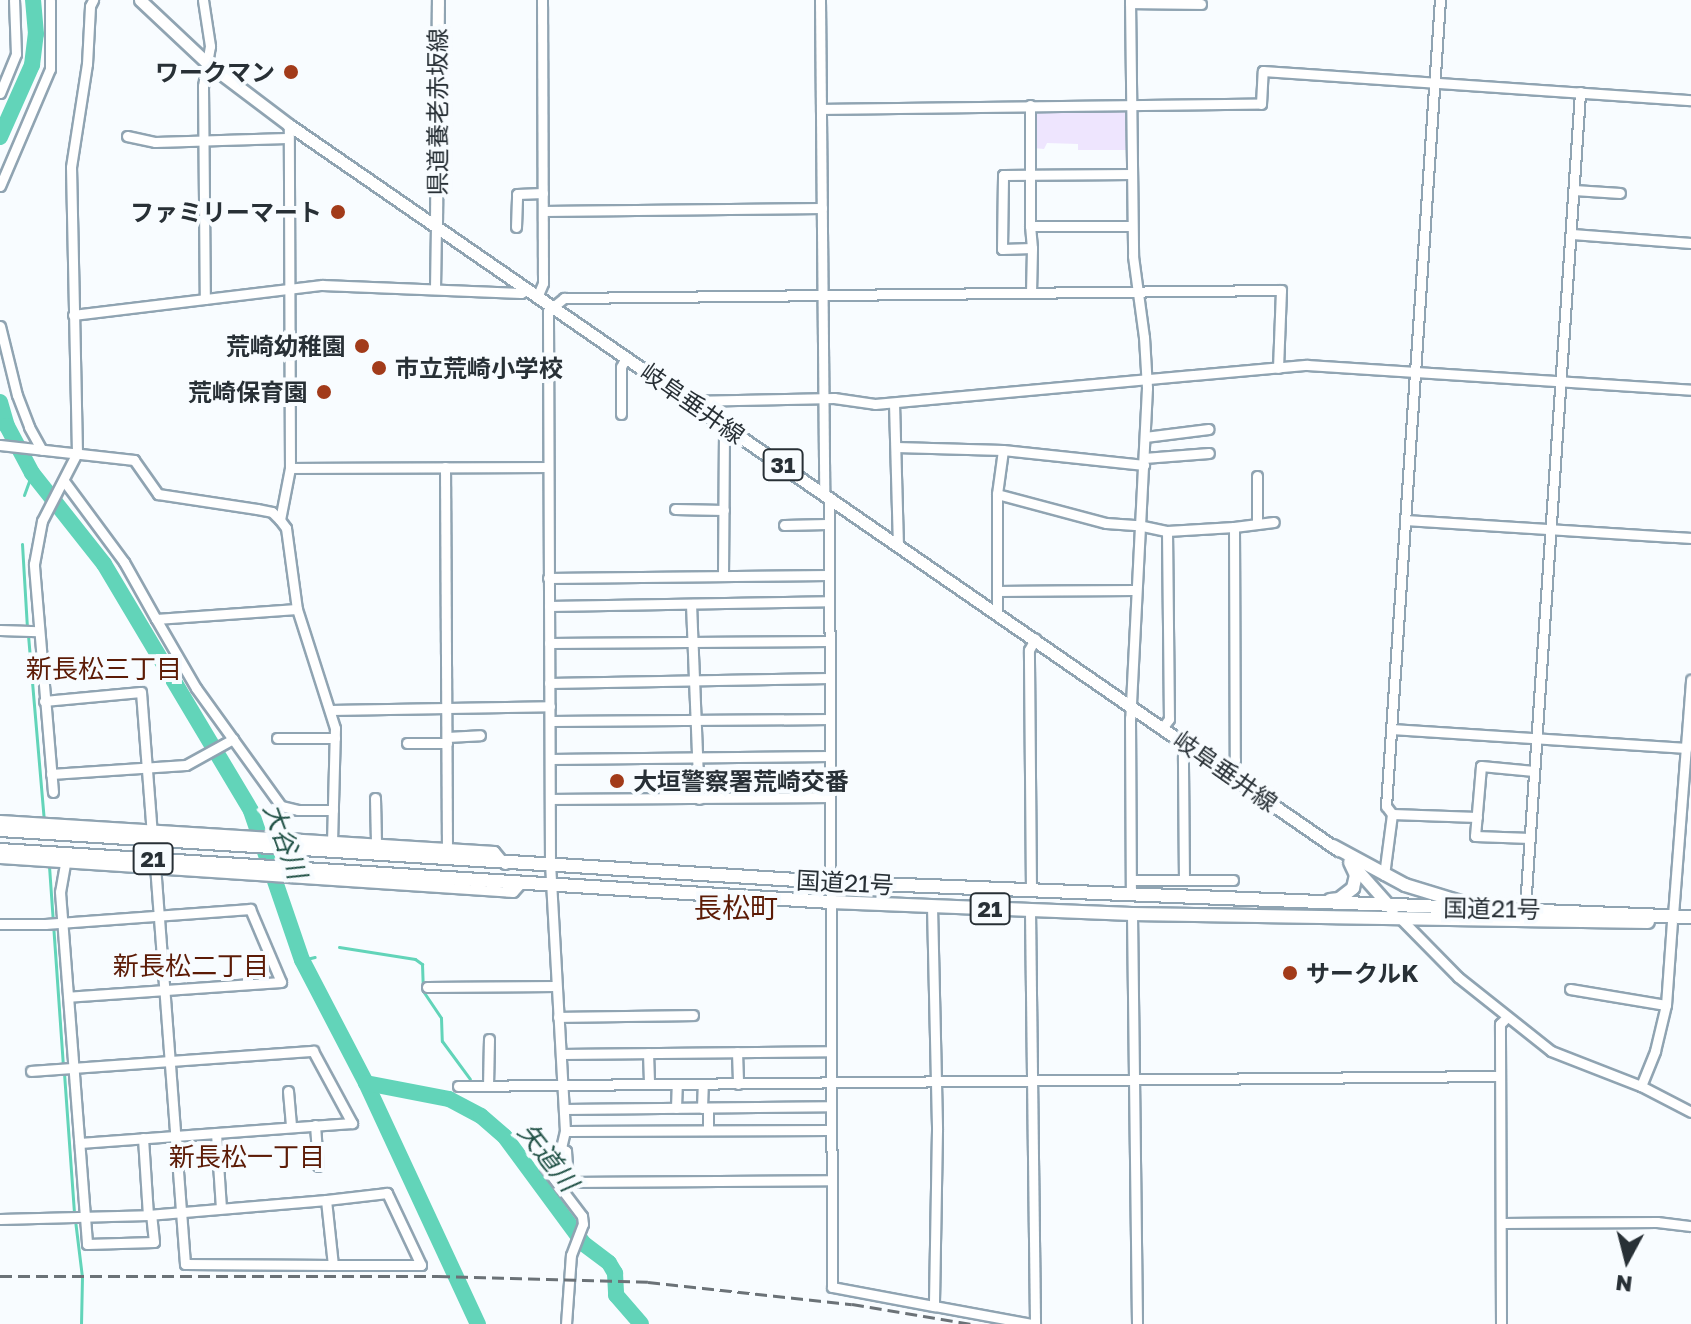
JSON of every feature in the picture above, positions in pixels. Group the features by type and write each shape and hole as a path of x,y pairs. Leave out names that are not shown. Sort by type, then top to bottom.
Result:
{"highway":[{"name":"国道21号","path":"0,830 27,832 52,828 286,844 505,864 550,864 829,882 1251,902 1525,908 1672,919"},
{"name":"21","path":"1333,846 1384,875 1430,894 1501,907"},
{"name":"国道21号","path":"0,850 293,873 550,883 831,902 1030,911 1400,918 1691,919"},
{"name":"21","path":"1251,902 1339,899 1348,895 1355,883 1350,862"}],"main road":[{"name":"岐阜垂井線","path":"140,0 207,63 289,125 1333,846 1400,918"},
{"name":"県道養老赤坂線","path":"436,224 438,0"}],"street":[{"path":"0,93 16,54 14,0"},
{"path":"0,186 50,69 50,0"},
{"path":"53,792 34,564 44,518 77,453 71,167 87,64 90,6 93,0"},
{"path":"203,0 210,46 203,86 205,299"},
{"path":"73,315 338,285 533,292 543,283 542,0"},
{"path":"820,0 822,398 827,495 830,719 832,1287 1034,1324 1030,911"},
{"path":"1384,875 1392,814 1386,806 1440,0"},
{"path":"1131,894 1134,590 1144,461 1146,381 1131,226 1130,2 1201,4"},
{"path":"821,109 1261,104 1263,71 1691,100"},
{"path":"1525,908 1580,92"},
{"path":"1030,105 1031,293"},
{"path":"280,520 290,468 289,125"},
{"path":"127,136 155,142 287,138"},
{"path":"1032,248 1002,249 1003,175 1132,174"},
{"path":"1574,190 1620,193"},
{"path":"516,227 517,194 543,193"},
{"path":"543,211 822,208"},
{"path":"435,289 436,224"},
{"path":"1030,226 1131,226"},
{"path":"1572,234 1691,243"},
{"path":"566,1324 573,1246 583,1224 582,1216 545,1167 561,1148 565,1131 550,883 546,315 552,306 564,298 1281,290 1278,368"},
{"path":"0,326 17,395 40,450"},
{"path":"621,414 621,367 626,357"},
{"path":"689,401 822,398 894,403 1307,365 1691,390"},
{"path":"894,403 898,545"},
{"path":"723,576 724,438 729,429"},
{"path":"1145,437 1209,429"},
{"path":"0,445 134,460 158,494 272,512 280,520 286,528 297,609 330,710 335,738 332,839"},
{"path":"896,447 1003,450 1144,461 1209,453"},
{"path":"997,613 997,494 1003,450"},
{"path":"445,467 447,848"},
{"path":"290,468 547,467"},
{"path":"1257,476 1257,524"},
{"path":"62,484 124,562 192,681 231,740 281,806 298,810 333,810"},
{"path":"997,494 1106,523 1167,531 1274,522"},
{"path":"675,509 724,510"},
{"path":"1405,520 1691,538"},
{"path":"784,525 827,524"},
{"path":"1228,772 1235,760 1234,527"},
{"path":"1163,727 1169,719 1167,531"},
{"path":"548,578 828,575"},
{"path":"997,591 1134,590"},
{"path":"549,606 828,601"},
{"path":"691,604 699,799"},
{"path":"156,619 297,609"},
{"path":"0,630 38,631"},
{"path":"1031,890 1029,650 1035,639"},
{"path":"549,643 829,641"},
{"path":"549,683 829,678"},
{"path":"1641,1086 1655,1051 1659,1022 1666,1005 1691,680"},
{"path":"44,701 141,692 152,831"},
{"path":"330,710 550,706"},
{"path":"550,721 830,719"},
{"path":"1392,729 1686,748"},
{"path":"407,743 480,735"},
{"path":"277,738 335,738"},
{"path":"51,774 186,765 231,740"},
{"path":"1184,880 1183,756 1188,746"},
{"path":"550,759 830,756"},
{"path":"1530,838 1475,836 1481,766 1534,771"},
{"path":"551,799 829,797"},
{"path":"375,798 376,843"},
{"path":"1392,814 1477,817"},
{"path":"0,820 38,822 52,828 152,831 245,842"},
{"path":"286,844 332,839 494,851 505,864"},
{"path":"0,858 65,864 249,870"},
{"path":"65,864 54,923 69,997 67,1069 80,1143 79,1219 87,1244 154,1242 143,1138"},
{"path":"0,1219 149,1215 180,1211 326,1200 387,1193 421,1265 185,1264 180,1211 155,868"},
{"path":"1131,880 1233,880"},
{"path":"932,906 937,1130 934,1306"},
{"path":"0,924 250,909 281,982 69,997"},
{"path":"1132,914 1137,1324"},
{"path":"1400,918 1431,953 1503,1016 1551,1051 1641,1086 1691,1112"},
{"path":"427,987 556,986"},
{"path":"1570,989 1666,1005"},
{"path":"558,1017 693,1015"},
{"path":"1501,1324 1500,1024 1503,1016"},
{"path":"488,1086 489,1039"},
{"path":"31,1071 313,1051 352,1123 80,1143"},
{"path":"561,1054 830,1051"},
{"path":"737,1052 738,1084"},
{"path":"648,1053 649,1084"},
{"path":"458,1086 1500,1076"},
{"path":"676,1108 677,1085"},
{"path":"703,1085 708,1130"},
{"path":"288,1091 291,1127"},
{"path":"564,1109 830,1106"},
{"path":"315,1125 318,1166"},
{"path":"565,1131 830,1130"},
{"path":"216,1133 221,1208"},
{"path":"561,1148 566,1151 568,1182 831,1180"},
{"path":"326,1200 333,1265"},
{"path":"1502,1223 1657,1222 1691,1226"}],"shaded area":[{"path":"1126,108 1126,150 1078,150 1078,144 1047,143 1044,149 1033,148 1027,109"}],"waterway":[{"name":"大谷川","path":"0,137 32,65 36,34 33,0"},
{"name":"大谷川","path":"0,402 7,426 32,473 104,564 251,811 302,960 366,1083 478,1324"},
{"path":"24,495 32,473"},
{"path":"22,544 27,627"},
{"path":"28,635 44,822"},
{"path":"49,866 63,1065"},
{"path":"339,947 415,959 422,964 423,991 441,1018 442,1041 470,1079"},
{"path":"302,960 315,957"},
{"path":"64,1073 74,1213"},
{"name":"矢道川","path":"366,1083 449,1099 481,1116 505,1137 584,1244 609,1263 615,1273 616,1295 641,1324"},
{"path":"75,1220 82,1277 81,1324"}],"railway":[{"path":"0,1276 438,1276 648,1282 852,1304 971,1324"}],"place":[{"name":"ワークマン","path":"291,72"},
{"name":"ファミリーマート","path":"338,212"},
{"name":"荒崎幼稚園","path":"362,346"},
{"name":"市立荒崎小学校","path":"379,368"},
{"name":"荒崎保育園","path":"324,392"},
{"name":"大垣警察署荒崎交番","path":"617,781"},
{"name":"サークルK","path":"1290,973"}],"district":[{"name":"新長松三丁目","path":"104,669"},
{"name":"長松町","path":"736,908"},
{"name":"新長松二丁目","path":"191,966"},
{"name":"新長松一丁目","path":"247,1157"}]}
